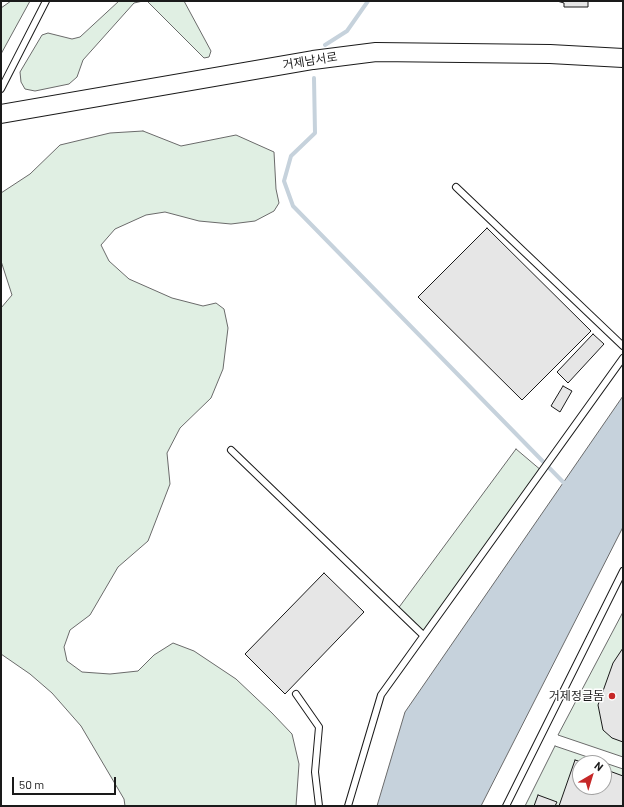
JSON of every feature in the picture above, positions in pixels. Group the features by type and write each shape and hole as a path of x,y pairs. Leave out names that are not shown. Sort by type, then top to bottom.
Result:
{"main road":[{"name":"거제남서로","path":"1,114 313,60 376,52 550,54 623,58"}],"lane":[{"path":"1,89 46,1"},
{"path":"456,187 623,346"},
{"path":"348,806 381,695 623,358"},
{"path":"232,450 423,635"},
{"path":"506,806 623,570"},
{"path":"296,694 319,727 316,772 319,806"}],"green space":[{"path":"11,1 30,1 1,54 1,8"},
{"path":"119,1 143,1 134,3 83,60 77,77 69,84 35,91 25,89 21,82 20,72 42,35 48,33 72,39 80,37"},
{"path":"147,1 184,1 211,51 209,57 204,58"},
{"path":"143,131 181,146 236,135 274,152 276,189 279,203 274,211 255,221 231,224 199,221 165,212 146,215 115,229 101,245 109,261 129,279 172,298 203,306 216,303 224,309 228,328 223,369 211,398 180,428 167,453 170,484 148,541 118,567 90,615 70,630 64,647 67,661 82,672 110,674 138,671 154,655 173,643 194,651 236,679 292,734 299,764 296,806 125,806 124,799 81,726 52,693 30,674 1,654 1,308 12,295 1,261 1,193 30,174 60,145 110,133"},
{"path":"516,449 542,471 423,635 397,610"},
{"path":"623,612 623,757 558,735"},
{"path":"555,746 582,755 572,755 572,795 612,795 612,765 623,769 623,806 525,806"}],"shaded area":[{"path":"623,396 623,527 481,806 377,806 405,712"}],"building":[{"path":"557,1 588,1 588,7 564,7 564,3"},
{"path":"487,228 591,331 522,400 418,297"},
{"path":"593,334 604,344 568,383 557,372"},
{"path":"563,386 572,391 560,412 551,406"},
{"path":"324,573 364,612 285,694 245,654"},
{"name":"거제정글돔","path":"623,648 623,742 612,738 603,730 598,705 613,663"},
{"path":"572,769 572,795 612,795 612,772 623,776 623,806 559,806"},
{"path":"538,795 557,802 555,806 534,806"}],"waterway":[{"path":"325,45 347,31 368,1"},
{"path":"314,78 315,133 291,156 284,181 293,206 566,485"}],"place":[{"name":"거제정글돔","path":"612,696"}]}
